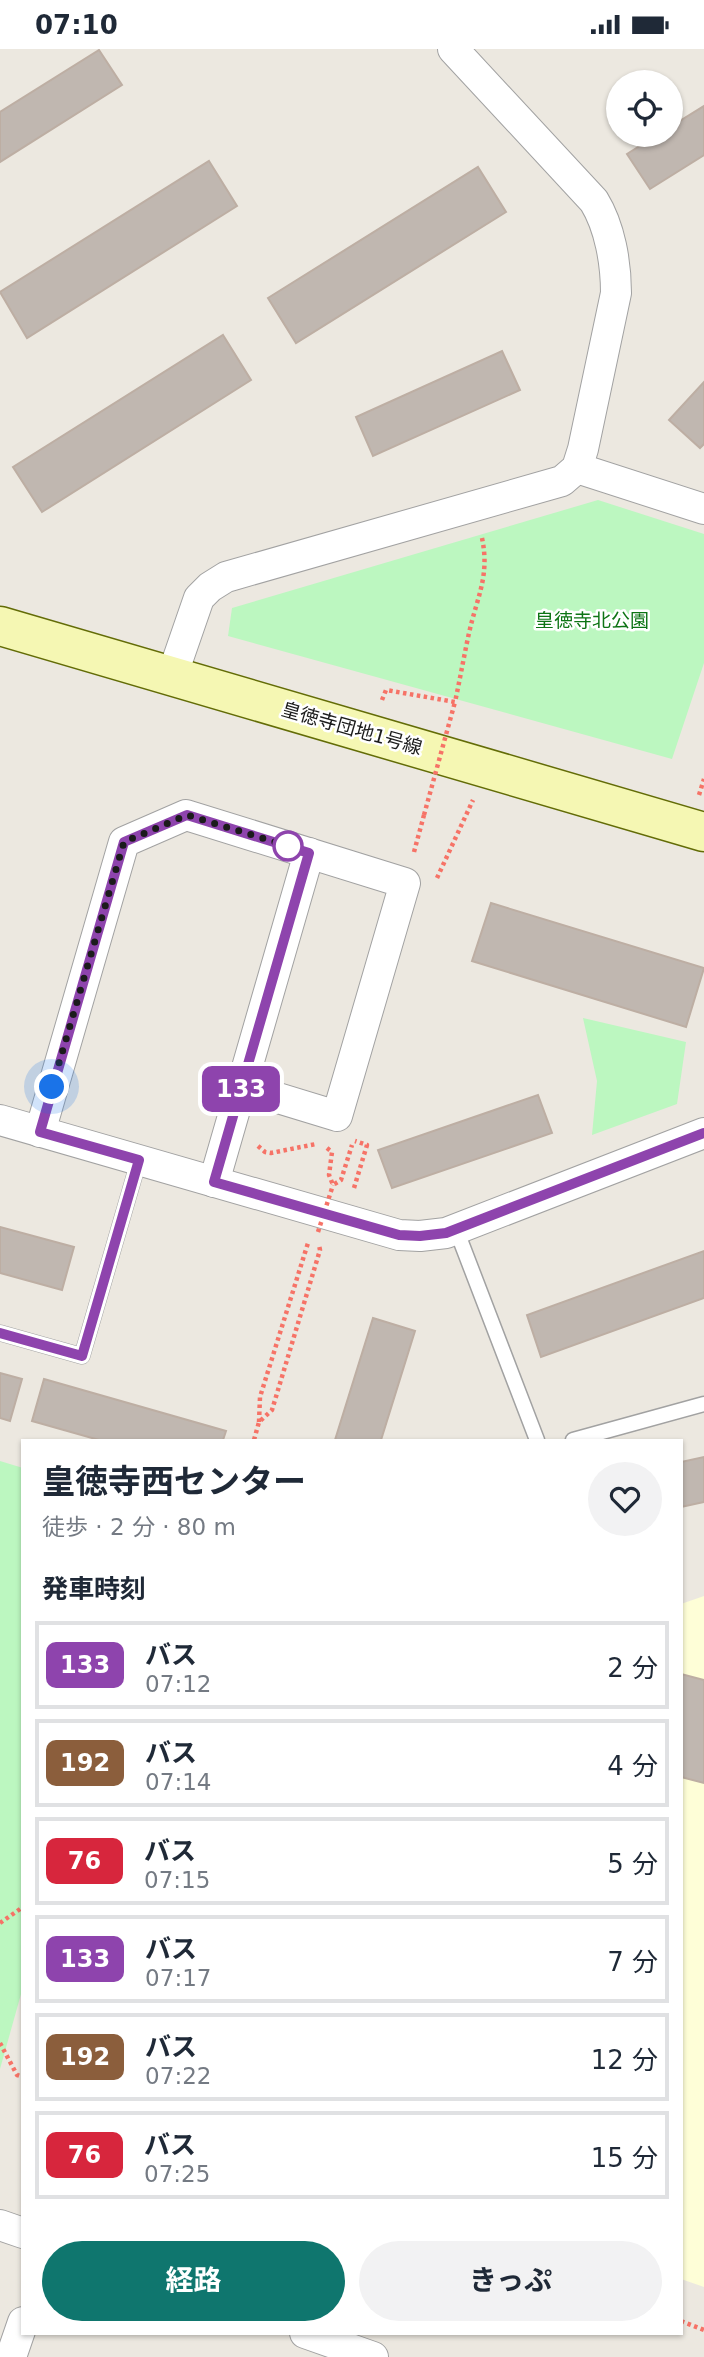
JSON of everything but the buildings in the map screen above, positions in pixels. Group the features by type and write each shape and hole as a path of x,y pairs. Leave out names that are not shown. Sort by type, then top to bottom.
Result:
{"street":[{"path":"172,676 199,598 226,576 562,481 577,468 617,293 617,272 603,216 593,201 453,49"},
{"path":"577,468 704,509"},
{"name":"皇徳寺団地1号線","path":"0,626 172,676 701,814"},
{"path":"40,1132 124,842 187,815 405,883 337,1116 242,1087"},
{"path":"214,1182 309,853"},
{"path":"0,1120 399,1235 420,1236 446,1233 704,1133"},
{"path":"0,2225 21,2232"},
{"path":"11,2357 21,2328"},
{"path":"311,2335 373,2357"}],"lane":[{"path":"0,1333 82,1356 139,1160"},
{"path":"456,1229 537,1439"},
{"path":"577,1439 704,1404"}],"path":[{"path":"424,815 483,587 486,558 482,534"},
{"path":"381,703 386,690 455,702"},
{"path":"701,814 704,779"},
{"path":"435,881 474,799"},
{"path":"353,1141 367,1145 353,1191"},
{"path":"318,1232 333,1185 330,1175 332,1152"},
{"path":"341,1180 348,1156"},
{"path":"254,1439 259,1422 260,1397 307,1243"},
{"path":"259,1422 272,1410 320,1250"},
{"path":"0,1923 21,1908"},
{"path":"0,2043 17,2075 21,2076"},
{"path":"683,2322 704,2330"}],"shaded area":[{"path":"704,1596 704,2287 683,2280 683,1603"}],"green space":[{"name":"皇徳寺北公園","path":"598,500 704,534 704,663 672,759 228,636 232,608"},
{"path":"583,1018 686,1042 677,1104 592,1135 597,1081"},
{"path":"0,1461 21,1467 21,1994 0,2069"}],"bus line":[{"name":"133","path":"0,1333 82,1356 139,1160 40,1132 124,842 187,815 309,853 214,1182 399,1235 420,1236 446,1233 704,1133"}],"route":[{"path":"52,1087 124,842 187,815 288,846"}]}
